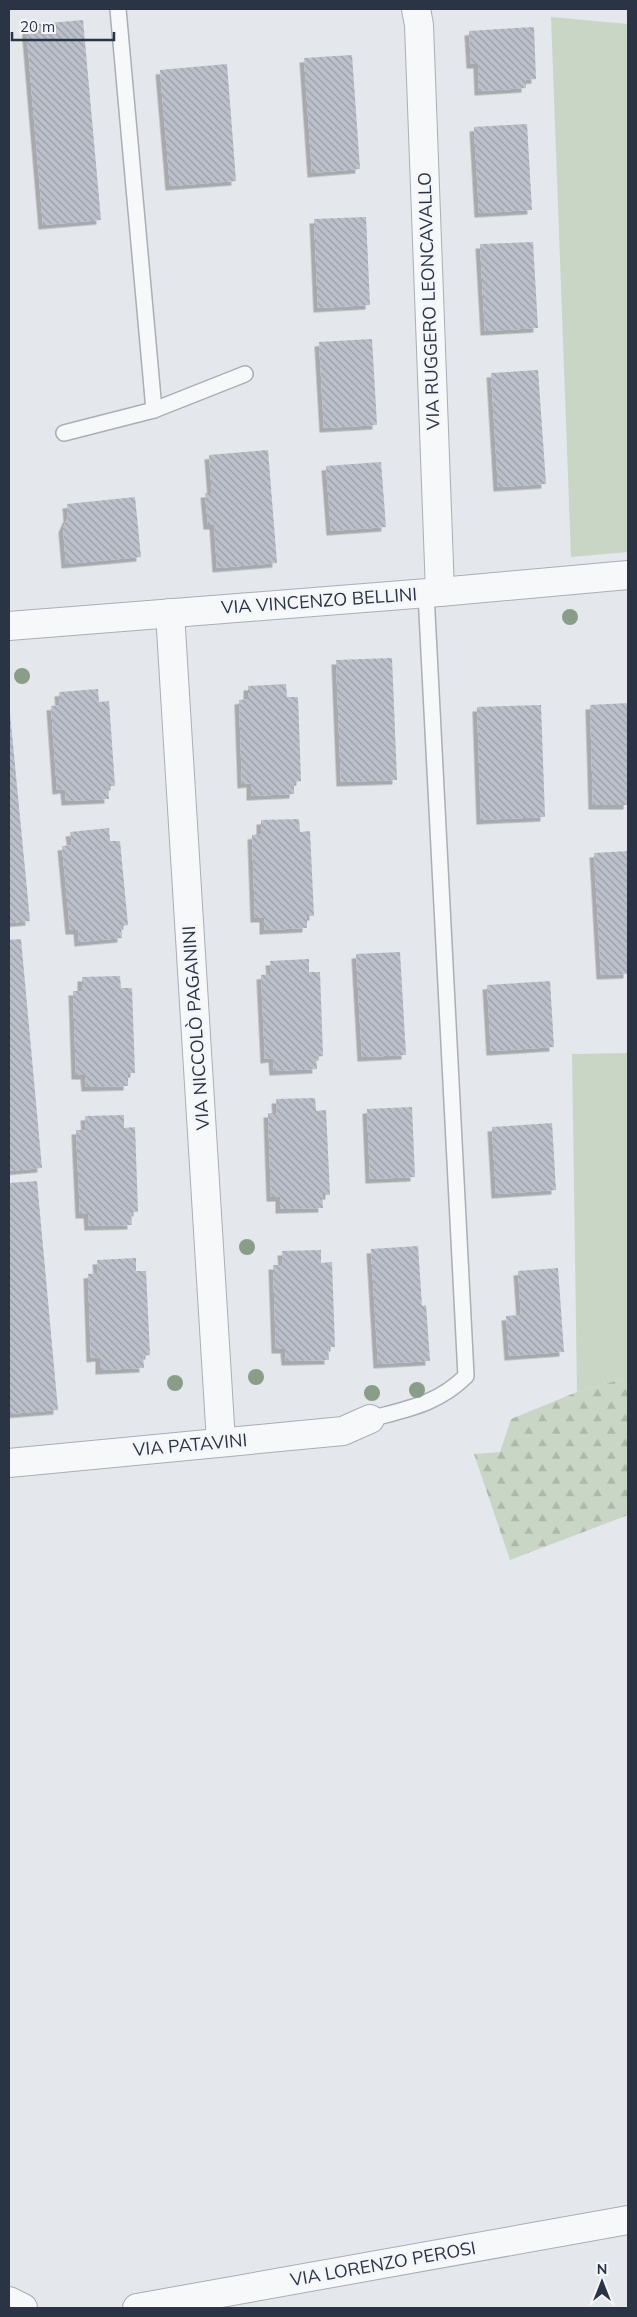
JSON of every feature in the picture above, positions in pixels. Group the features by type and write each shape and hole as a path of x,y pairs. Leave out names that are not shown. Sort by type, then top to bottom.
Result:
{"street":[{"name":"VIA RUGGERO LEONCAVALLO","path":"416,9 419,25 433,593"},
{"name":"VIA VINCENZO BELLINI","path":"9,626 433,593 628,575"},
{"name":"VIA NICCOLÒ PAGANINI","path":"170,613 221,1442"},
{"name":"VIA PATAVINI","path":"9,1463 343,1431 370,1420"},
{"name":"VIA LORENZO PEROSI","path":"137,2308 628,2220"},
{"path":"9,2301 23,2308"}],"lane":[{"path":"118,9 154,410"},
{"path":"64,433 154,410 245,374"},
{"path":"370,1420 430,1402 451,1391 466,1376 433,593"}],"green space":[{"path":"551,17 628,24 628,552 571,557"},
{"path":"628,1053 628,1377 577,1392 572,1054"},
{"path":"628,1377 628,1515 510,1560 474,1454 500,1452 511,1419 577,1392"}],"building":[{"path":"83,20 101,220 43,225 26,25"},
{"path":"534,27 536,79 526,80 526,88 479,91 478,64 471,64 469,31"},
{"path":"352,55 360,169 312,173 304,58"},
{"path":"227,64 236,181 170,186 160,70"},
{"path":"527,124 532,210 479,213 474,127"},
{"path":"366,217 370,305 318,308 314,219"},
{"path":"533,242 538,328 485,331 480,244"},
{"path":"372,339 377,425 324,428 319,342"},
{"path":"538,370 546,484 498,487 491,373"},
{"path":"268,450 277,563 217,568 214,525 208,525 205,493 212,493 209,455"},
{"path":"381,462 386,527 331,531 326,466"},
{"path":"135,497 141,557 66,564 63,528 68,517 67,504"},
{"path":"392,658 397,780 341,782 336,660"},
{"path":"286,684 287,697 298,697 301,781 294,782 294,794 251,796 251,783 242,784 239,700 248,699 248,686"},
{"path":"98,689 99,702 109,701 115,786 108,786 109,799 66,801 65,789 57,790 51,706 60,705 59,692"},
{"path":"9,703 30,921 9,923"},
{"path":"628,703 628,805 593,805 590,705"},
{"path":"541,705 545,817 481,820 477,707"},
{"path":"299,819 300,832 310,831 314,916 307,916 307,928 264,930 264,918 255,918 252,835 261,834 261,820"},
{"path":"109,828 110,841 120,841 128,925 121,926 122,938 79,942 78,930 70,930 62,846 72,845 70,832"},
{"path":"628,851 628,974 601,975 594,853"},
{"path":"21,939 42,1168 9,1171 9,940"},
{"path":"400,952 406,1055 362,1057 356,954"},
{"path":"309,959 309,972 320,972 323,1056 316,1057 317,1069 274,1071 273,1058 265,1059 261,975 271,974 270,961"},
{"path":"120,976 121,988 132,988 135,1073 128,1073 128,1086 86,1087 85,1075 76,1075 73,991 82,991 82,977"},
{"path":"550,981 554,1047 491,1051 487,985"},
{"path":"315,1098 316,1111 326,1110 330,1195 322,1195 323,1208 280,1209 280,1197 271,1197 268,1113 277,1113 276,1099"},
{"path":"412,1107 415,1177 370,1179 367,1109"},
{"path":"124,1115 124,1128 135,1127 138,1212 131,1212 132,1225 89,1226 88,1214 80,1214 76,1130 86,1130 85,1116"},
{"path":"552,1123 556,1190 496,1194 492,1127"},
{"path":"37,1181 58,1410 9,1414 9,1183"},
{"path":"418,1246 422,1306 426,1305 430,1361 378,1364 371,1249"},
{"path":"321,1250 321,1263 332,1262 335,1347 328,1347 329,1360 286,1361 285,1349 276,1349 273,1265 283,1265 282,1251"},
{"path":"136,1258 136,1271 146,1271 150,1355 143,1356 144,1368 100,1370 100,1357 91,1358 88,1274 98,1273 97,1260"},
{"path":"558,1268 564,1352 509,1356 506,1316 521,1315 518,1271"}]}
